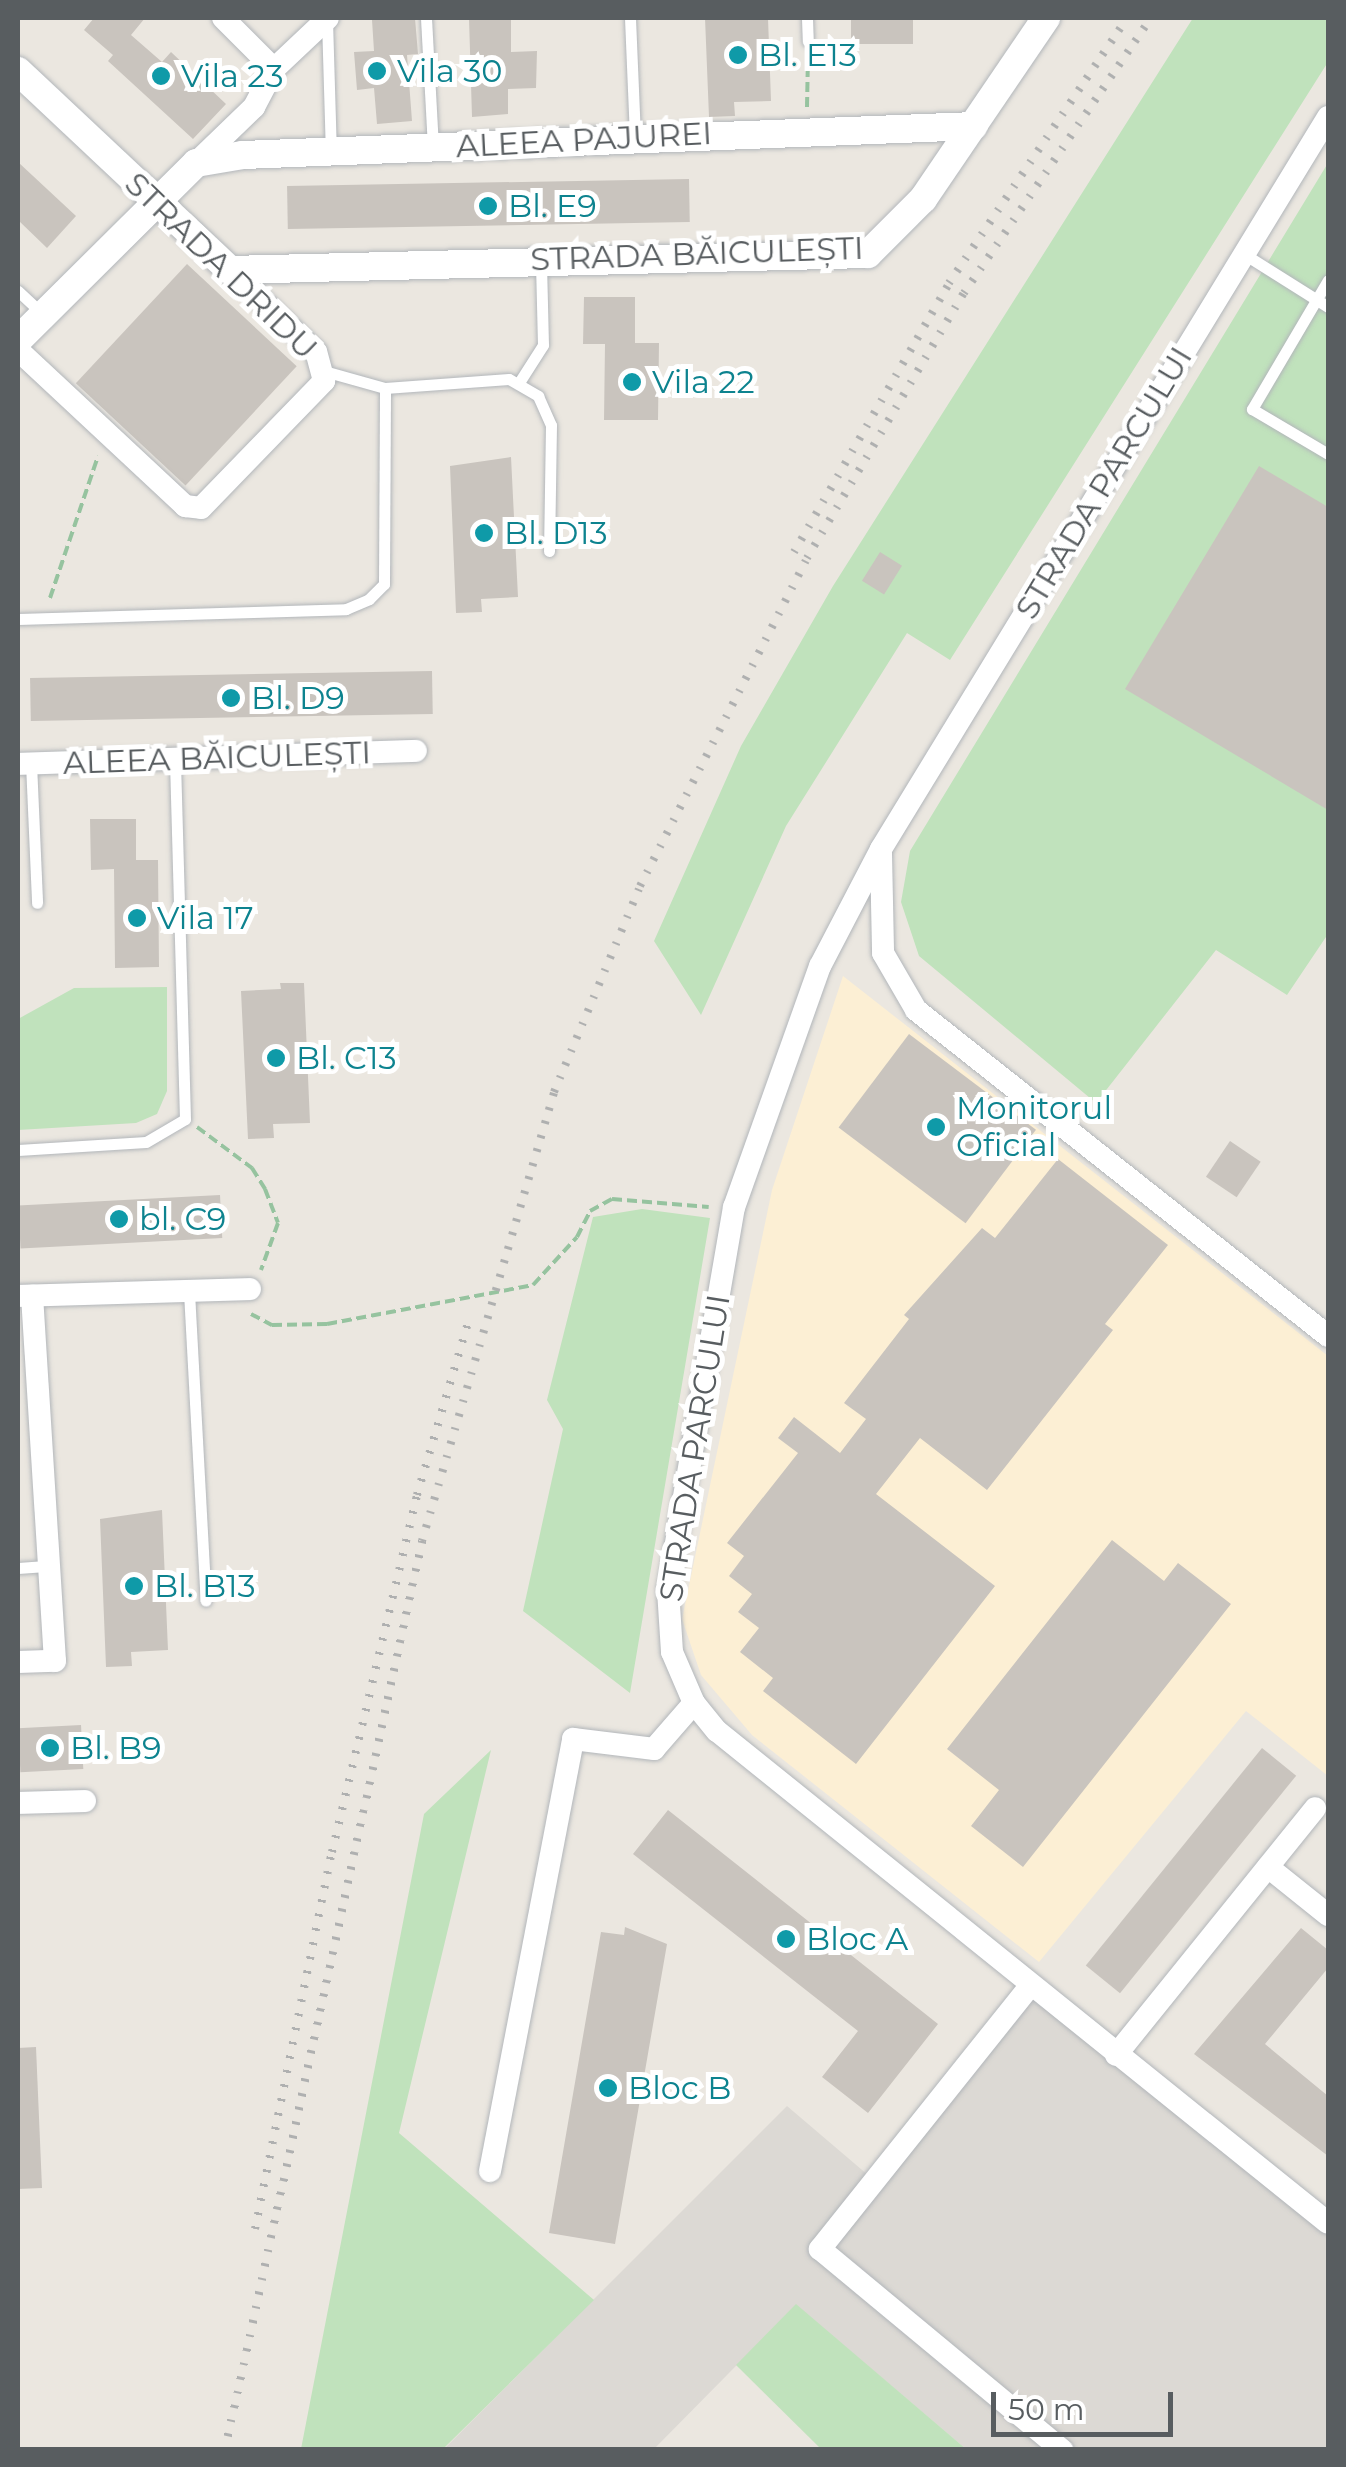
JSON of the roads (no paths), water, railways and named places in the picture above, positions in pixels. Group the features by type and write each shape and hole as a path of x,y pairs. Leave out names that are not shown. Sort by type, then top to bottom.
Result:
{"street":[{"path":"223,18 274,69"},
{"path":"18,340 254,108 274,69 328,18"},
{"name":"STRADA BĂICULEȘTI","path":"230,270 868,254 897,233 1046,18"},
{"name":"STRADA DRIDU","path":"18,72 316,352 324,371 321,388 201,508 185,506 18,350"},
{"name":"STRADA PARCULUI","path":"1328,117 881,850 820,966 734,1207 668,1590 672,1652 694,1703 749,1762 1328,2223"},
{"name":"ALEEA PAJUREI","path":"196,163 331,151 974,126"},
{"name":"ALEEA BĂICULEȘTI","path":"24,764 416,751"},
{"path":"881,850 883,953 916,1010 1328,1336"},
{"path":"18,1662 55,1660 25,1296 250,1289"},
{"path":"490,2171 573,1738 654,1749 694,1703"},
{"path":"18,1804 85,1801"},
{"path":"1116,2055 1315,1808"},
{"path":"1268,1866 1328,1915"},
{"path":"1030,1986 820,2249 1062,2450"}],"lane":[{"path":"328,18 331,151"},
{"path":"426,18 433,147"},
{"path":"630,18 635,137"},
{"path":"807,18 808,42"},
{"path":"1244,254 1323,303"},
{"path":"520,381 543,345 541,260"},
{"path":"1328,280 1323,303 1252,409 1328,454"},
{"path":"18,291 43,314"},
{"path":"324,371 385,388 520,381 538,396 551,425 549,551"},
{"path":"18,619 346,609 369,599 384,584 385,388"},
{"path":"18,1150 146,1142 185,1118 175,759"},
{"path":"24,764 37,903"},
{"path":"189,1292 206,1601"},
{"path":"18,1568 49,1566"}],"railway":[{"path":"794,552 949,283 1127,18"},
{"path":"225,2450 422,1541 554,1092 640,886 807,558 964,293 1151,18"},
{"path":"255,2229 332,1852 417,1495 469,1319"}],"place":[{"name":"Bl. E13","path":"738,55"},
{"name":"Vila 30","path":"377,71"},
{"name":"Vila 23","path":"161,76"},
{"name":"Bl. E9","path":"488,206"},
{"name":"Vila 22","path":"632,382"},
{"name":"Bl. D13","path":"484,533"},
{"name":"Bl. D9","path":"231,698"},
{"name":"Vila 17","path":"137,918"},
{"name":"Bl. C13","path":"276,1058"},
{"name":"Monitorul Oficial","path":"936,1127"},
{"name":"bl. C9","path":"119,1219"},
{"name":"Bl. B13","path":"134,1586"},
{"name":"Bl. B9","path":"50,1748"},
{"name":"Bloc A","path":"786,1939"},
{"name":"Bloc B","path":"608,2088"}]}
